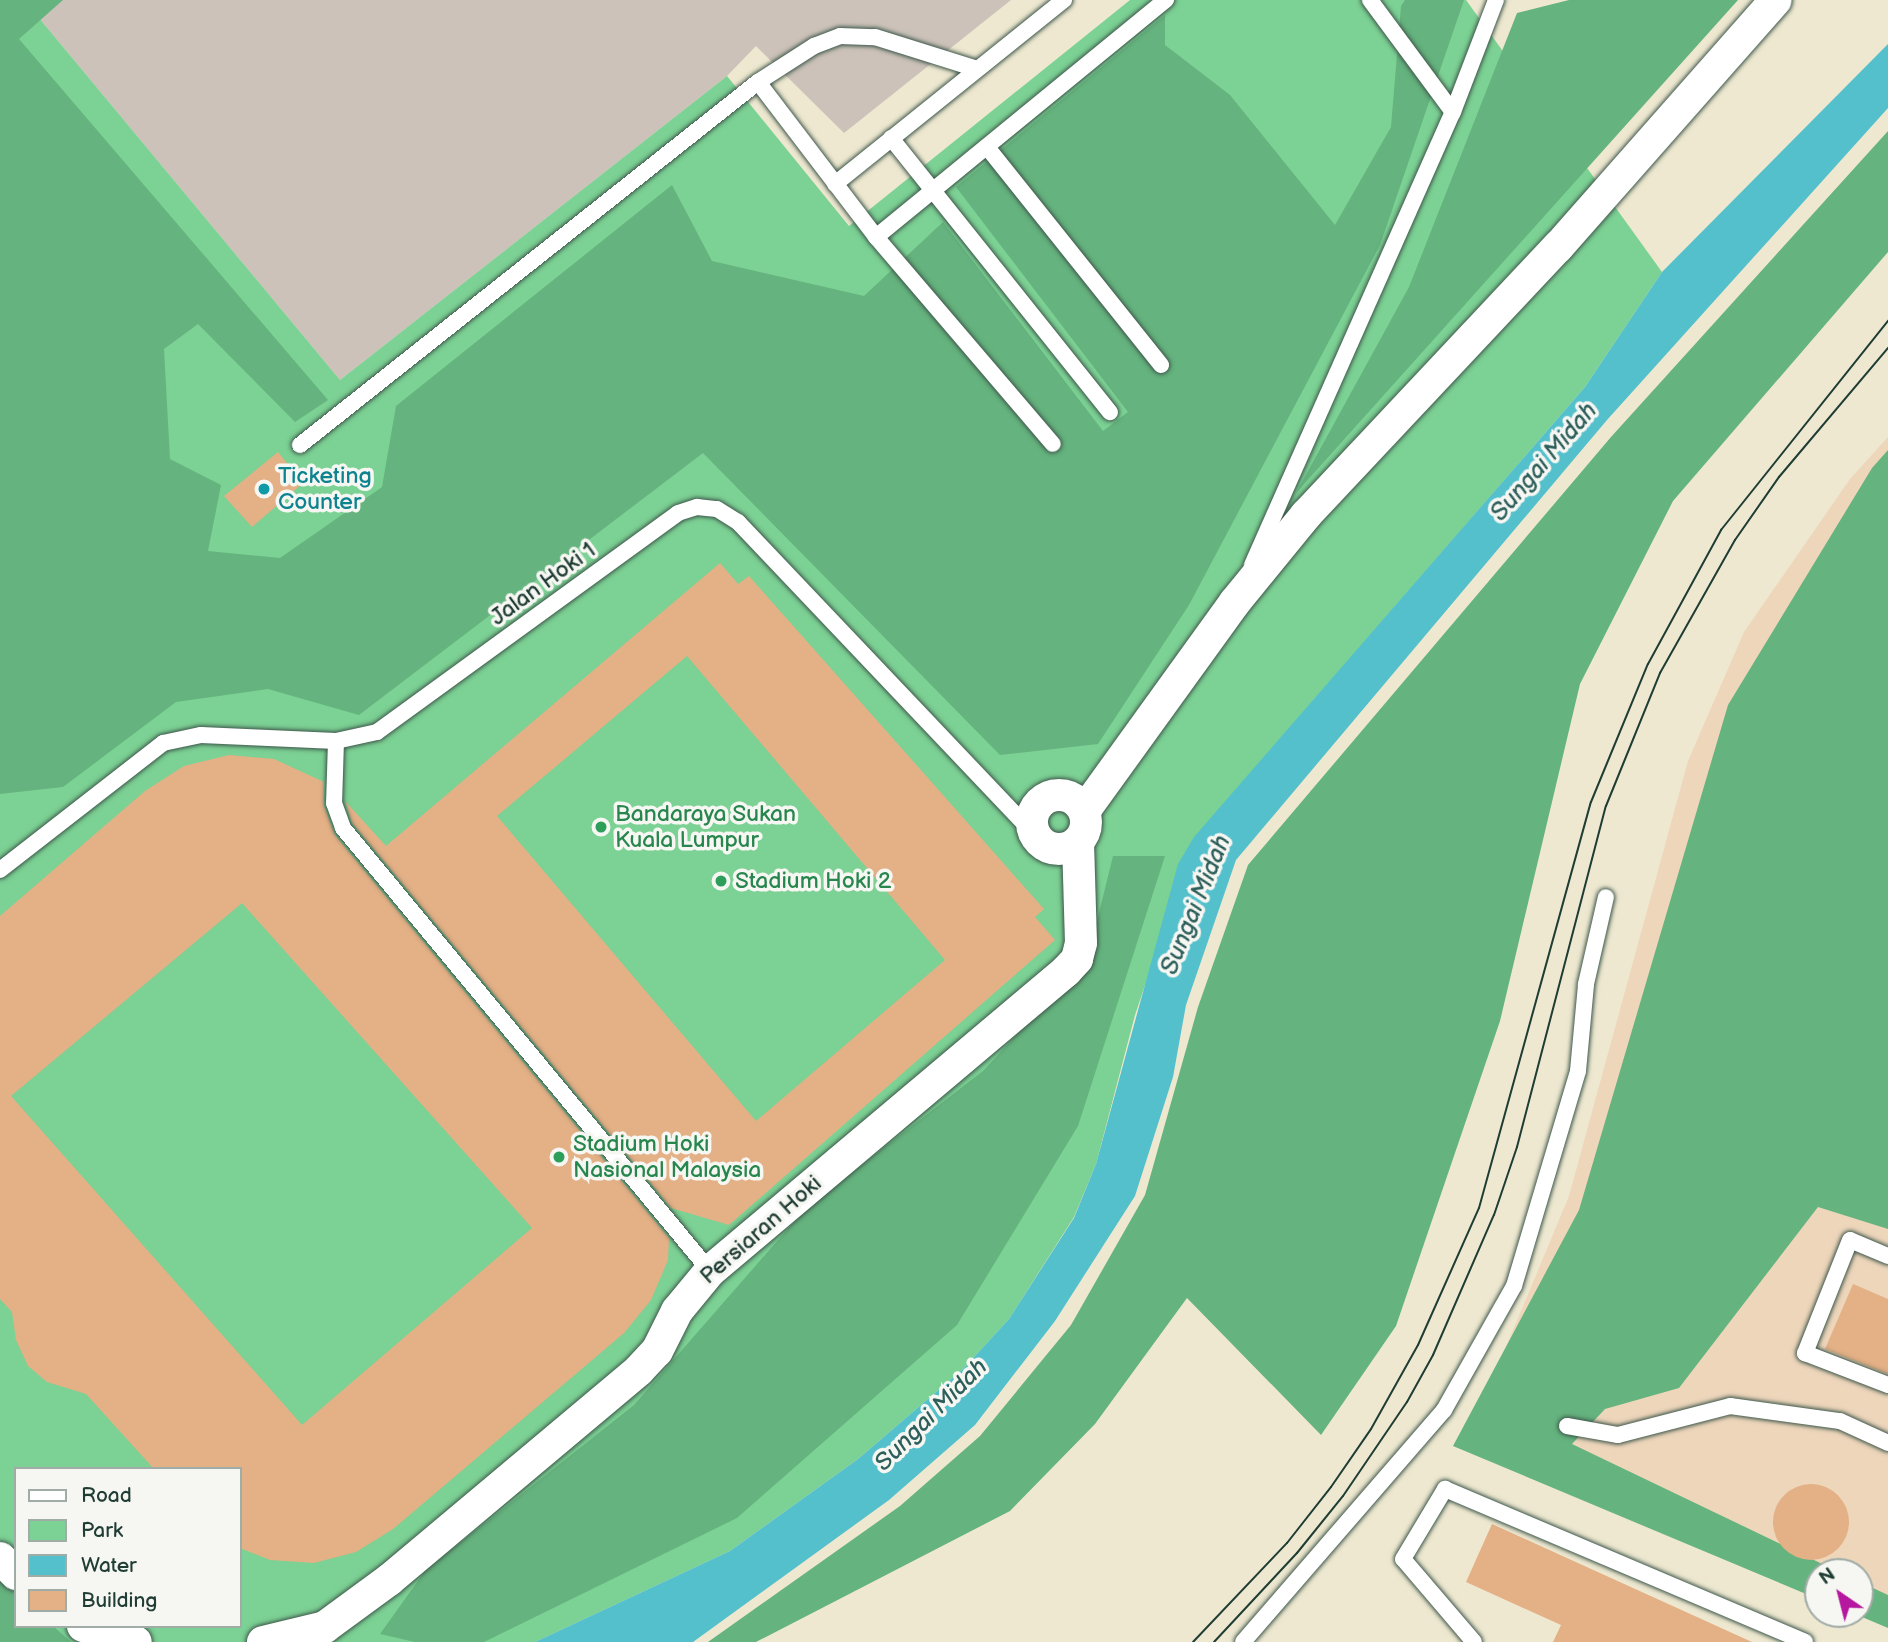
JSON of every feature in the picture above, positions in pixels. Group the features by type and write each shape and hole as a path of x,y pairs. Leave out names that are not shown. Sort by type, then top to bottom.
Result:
{"street":[{"path":"1085,810 1065,795 1048,797 1035,809 1034,834 1054,849 1078,842 1086,827 1085,810 1235,602 1306,515 1558,247 1776,0"},
{"name":"Persiaran Hoki","path":"263,1642 334,1635 389,1580 639,1370 657,1351 677,1311 710,1271 1072,965 1081,943 1078,842"},
{"path":"0,1558 14,1572"},
{"path":"90,1628 136,1642"}],"lane":[{"path":"835,184 1064,0"},
{"path":"876,237 1166,0"},
{"path":"1370,0 1453,112"},
{"path":"1235,602 1453,112 1496,0"},
{"path":"300,445 758,82 814,46 840,36 875,37 977,69"},
{"path":"758,82 876,237 1053,444"},
{"path":"891,138 1110,412"},
{"path":"987,147 1161,365"},
{"name":"Jalan Hoki 1","path":"0,870 163,743 201,735 359,740 395,721 678,513 707,508 738,523 1034,834"},
{"path":"336,741 334,803 343,828 710,1271"},
{"path":"1243,1642 1444,1410 1514,1286 1578,1072 1586,984 1606,897"},
{"path":"1888,1256 1850,1240 1805,1353 1888,1385"},
{"path":"1567,1426 1618,1435 1730,1406 1840,1421 1888,1443"},
{"path":"1474,1642 1404,1559 1445,1489 1805,1642"}],"shaded area":[{"path":"24,0 1011,0 844,133 756,46 727,76 340,380"},
{"path":"1888,437 1888,1610 1874,1604 1874,1558 1804,1558 1804,1566 1471,1431 1569,1196 1688,761 1744,632 1850,479"}],"green space":[{"name":"Bandaraya Sukan Kuala Lumpur","path":"0,0 24,0 340,380 727,76 849,226 1130,0 1466,0 1662,272 1585,387 1194,838 1135,1015 1096,1164 1074,1217 1009,1319 963,1369 858,1459 730,1551 535,1642 0,1642"},
{"path":"0,0 63,0 19,39 328,400 295,422 198,324 164,349 170,459 221,485 208,551 280,558 382,487 396,406 672,185 712,261 864,296 943,222 1103,431 1128,412 956,187 1165,15 1165,45 1230,95 1335,225 1391,127 1401,6 1405,0 1464,0 1380,245 1189,605 1098,744 1000,755 703,453 359,715 268,689 176,702 63,787 0,794"},
{"path":"1569,0 1738,0 1296,493 1409,287 1517,13"},
{"path":"1888,131 1888,252 1673,501 1580,684 1500,1021 1396,1326 1321,1435 1187,1298 1095,1424 1010,1511 756,1642 708,1642 900,1506 980,1436 1071,1325 1145,1195 1198,1007 1248,865 1611,437"},
{"path":"1888,450 1888,1229 1818,1207 1679,1388 1605,1409 1572,1444 1810,1558 1804,1558 1804,1593 1453,1446 1579,1210 1728,705 1872,468"},
{"path":"1113,856 1165,856 1078,1126 957,1325 737,1518 484,1642 415,1642 380,1634 425,1571 634,1405 806,1208 983,1071 1088,958"},
{"path":"0,1579 14,1591 14,1628 55,1628 71,1642 0,1642"},
{"path":"1874,1588 1888,1595 1888,1628 1874,1622"}],"water":[{"name":"Sungai Midah","path":"1888,44 1888,108 1607,420 1236,860 1186,1005 1173,1077 1135,1196 1055,1321 975,1425 889,1500 693,1642 535,1642 730,1551 858,1459 963,1369 1009,1319 1074,1218 1096,1164 1178,864 1194,837 1585,387 1662,272"}],"building":[{"name":"Ticketing Counter","path":"278,452 303,483 252,527 224,496"},
{"path":"720,563 738,584 749,576 1044,909 1035,917 1055,940 729,1225 671,1208 352,823 345,801 386,846","holes":["687,656 945,960 756,1121 497,816"]},
{"name":"Stadium Hoki Nasional Malaysia","path":"229,755 274,759 324,782 324,806 335,835 669,1238 668,1260 651,1300 624,1333 393,1529 356,1552 314,1563 270,1560 242,1549 242,1467 152,1467 86,1394 47,1382 28,1366 16,1340 12,1312 0,1299 0,916 145,791 184,766","holes":["242,903 532,1228 302,1425 11,1096"]},
{"path":"1853,1284 1888,1299 1888,1374 1825,1349"},
{"path":"1811,1484 1825,1487 1838,1495 1848,1515 1848,1529 1842,1543 1838,1549 1822,1558 1804,1559 1784,1549 1776,1536 1773,1522 1776,1508 1784,1495 1797,1487"},
{"path":"1492,1524 1752,1642 1553,1642 1561,1625 1466,1582"}],"tram line":[{"path":"1193,1642 1287,1543 1331,1487 1371,1429 1418,1345 1479,1208 1591,802 1648,664 1721,530 1888,321"},
{"path":"1214,1642 1297,1553 1343,1496 1407,1402 1433,1355 1494,1215 1517,1147 1606,806 1660,673 1735,540 1779,477 1888,348"}],"place":[{"name":"Ticketing Counter","path":"264,489"},
{"name":"Bandaraya Sukan Kuala Lumpur","path":"601,827"},
{"name":"Stadium Hoki 2","path":"721,881"},
{"name":"Stadium Hoki Nasional Malaysia","path":"559,1157"}]}
